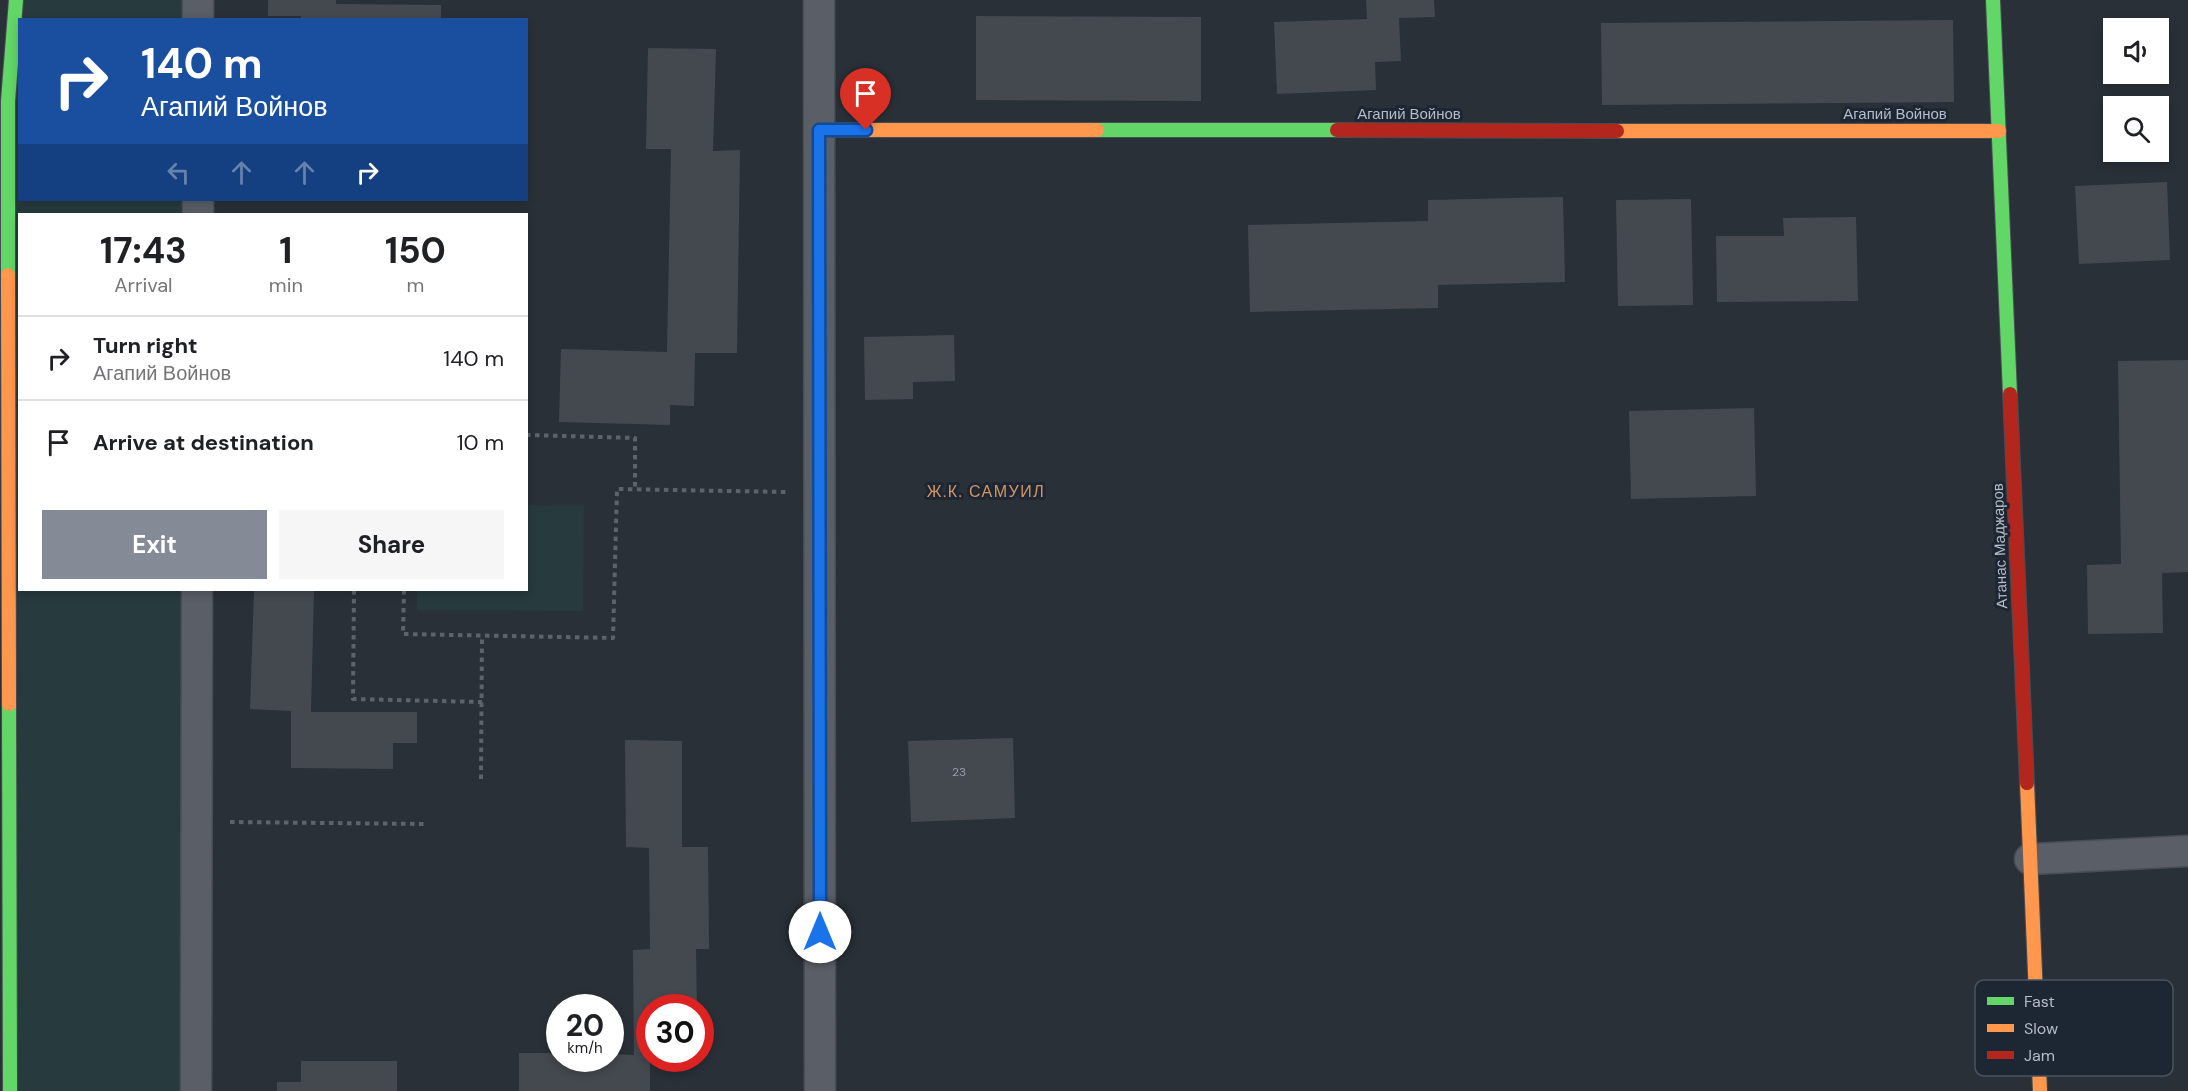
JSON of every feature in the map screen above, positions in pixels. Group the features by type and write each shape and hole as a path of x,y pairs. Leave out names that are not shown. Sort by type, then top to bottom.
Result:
{"street":[{"path":"10,1091 4,100 16,0"},
{"path":"198,0 198,18"},
{"path":"819,0 820,1091"},
{"name":"Атанас Маджаров","path":"1993,0 2035,980"},
{"name":"Агапий Войнов","path":"819,130 1999,130"},
{"path":"196,1091 197,591"},
{"path":"2030,859 2188,851"},
{"name":"Атанас Маджаров","path":"2039,1076 2040,1091"}],"path":[{"path":"528,435 635,438 635,490"},
{"path":"404,591 403,634 613,638 616,489 819,493"},
{"path":"354,591 353,699 482,702"},
{"path":"481,779 482,635"},
{"path":"197,821 425,824"}],"green space":[{"path":"16,0 198,0 198,18 18,18 18,201 198,201 198,213 18,213 18,591 197,591 196,1091 10,1091"},
{"path":"528,505 584,506 583,611 417,610 417,591 528,591"}],"building":[{"path":"268,0 336,0 336,4 441,5 441,18 268,16"},
{"path":"1366,0 1434,0 1435,17 1399,18 1401,61 1375,62 1376,90 1277,94 1274,22 1367,19"},
{"path":"976,16 1201,17 1201,101 976,100"},
{"path":"1953,20 1954,102 1602,105 1601,23"},
{"path":"648,48 716,49 713,151 740,150 737,353 695,353 694,406 670,405 670,425 559,422 561,349 667,352 671,149 646,149"},
{"path":"2167,182 2170,260 2079,264 2075,186"},
{"path":"1563,197 1565,282 1438,285 1438,308 1250,312 1248,225 1428,221 1428,200"},
{"path":"1691,199 1693,305 1618,306 1616,200"},
{"path":"1856,217 1858,301 1717,302 1716,236 1784,236 1783,218"},
{"path":"954,335 955,381 913,382 913,399 865,400 864,337"},
{"path":"2188,360 2188,572 2162,573 2163,633 2088,634 2087,565 2121,564 2118,361"},
{"path":"1754,408 1756,496 1631,499 1629,411"},
{"path":"254,591 314,591 311,712 417,712 417,743 393,743 393,769 291,768 291,711 250,709"},
{"path":"1013,738 1015,818 911,822 908,741"},
{"path":"625,740 682,741 682,847 708,847 709,949 696,949 697,994 636,994 636,1072 650,1072 650,1091 519,1091 519,1053 546,1053 546,1072 624,1072 624,1055 634,1055 633,950 650,949 649,848 626,847"},
{"path":"301,1061 397,1061 397,1091 277,1091 277,1082 301,1082"}],"traffic: fast":[{"path":"8,275 8,101 16,0"},
{"path":"1993,0 2010,394"},
{"path":"1097,130 1337,130"},
{"path":"9,704 10,1091"}],"traffic: slow":[{"path":"819,130 1097,130"},
{"path":"1617,131 1999,131"},
{"path":"8,275 9,704"},
{"path":"2027,783 2035,980"},
{"path":"2039,1076 2040,1091"}],"traffic: jam":[{"path":"1337,130 1617,131"},
{"path":"2010,394 2027,783"}],"district":[{"name":"Ж.К. САМУИЛ","path":"986,491"}],"route":[{"path":"820,932 819,130 866,130"}]}
